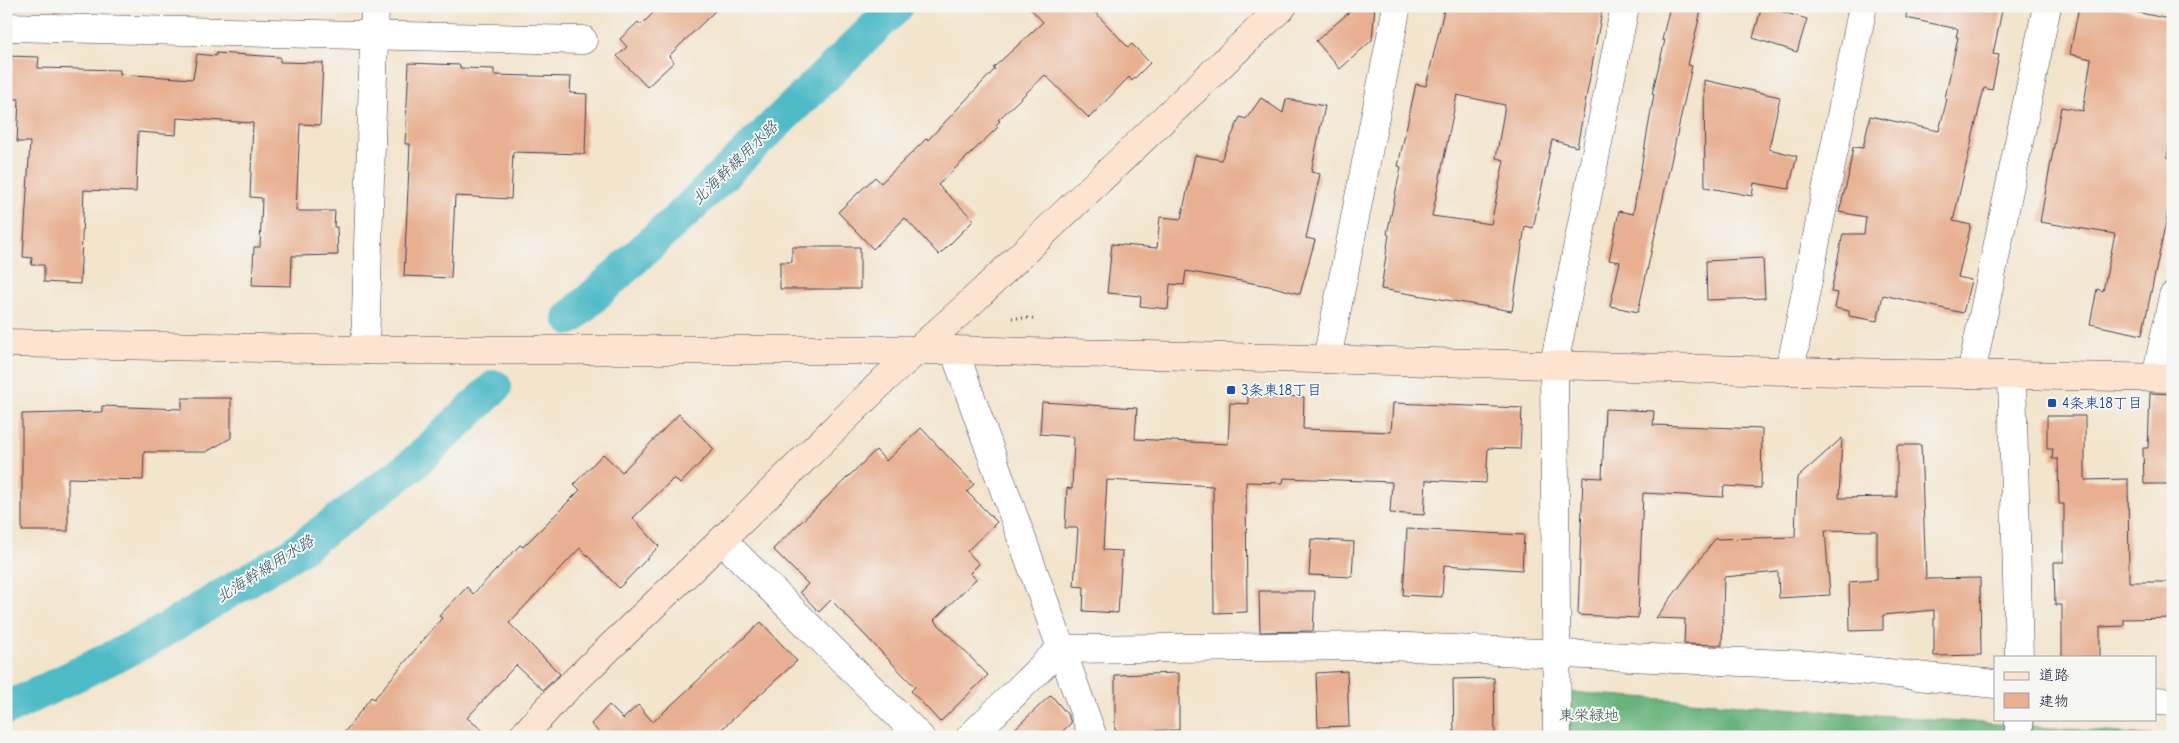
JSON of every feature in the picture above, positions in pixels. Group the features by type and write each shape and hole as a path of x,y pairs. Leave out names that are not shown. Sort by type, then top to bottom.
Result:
{"street":[{"path":"365,350 375,6"},
{"path":"522,737 557,698 916,350 967,306 1282,6"},
{"path":"1327,359 1397,6"},
{"path":"1557,737 1558,654 1554,365 1626,6"},
{"path":"1790,371 1862,6"},
{"path":"1971,374 2047,6"},
{"path":"6,27 583,40"},
{"path":"6,343 365,350 954,350 1790,371 2164,378 2173,296"},
{"path":"954,350 1093,737"},
{"path":"2012,376 2018,656"},
{"path":"722,540 920,737"},
{"path":"970,737 1060,649 1386,646 1810,665 1994,684"},
{"path":"2156,700 2173,702"},
{"path":"2019,720 2019,737"}],"green space":[{"name":"東栄緑地","path":"1568,692 2173,737 1566,737"}],"building":[{"path":"660,6 720,6 669,56 674,62 647,87 617,56 627,47 620,39 638,22 641,25"},
{"path":"1028,6 1089,6 1128,47 1132,44 1150,63 1132,81 1129,77 1089,118 1045,75 998,120 1000,121 996,125 998,127 938,185 974,220 939,255 905,218 873,249 838,212 875,177 881,183 927,138 928,140 995,69 993,68 1043,22"},
{"path":"1356,6 1375,6 1372,40 1340,69 1316,41"},
{"path":"1445,6 1603,6 1577,147 1552,140 1533,228 1525,226 1512,311 1381,289 1389,235 1387,234 1401,167 1398,166 1416,84 1426,86","holes":["1457,95 1505,105 1496,158 1504,160 1491,224 1432,216"]},
{"path":"1670,6 1702,6 1688,65 1692,66 1638,312 1610,306 1620,262 1609,260 1619,211 1633,214 1654,94 1652,94 1665,40 1662,40"},
{"path":"1762,6 1807,19 1797,52 1753,38"},
{"path":"1907,6 2003,6 1993,54 1999,55 1992,90 1984,88 1953,221 1971,225 1958,277 1971,280 1963,313 1883,295 1877,321 1849,316 1849,311 1835,308 1838,293 1831,292 1843,234 1864,234 1866,217 1839,212 1848,178 1853,147 1863,148 1870,116 1939,131 1947,99 1945,98 1958,37 1956,37 1958,29 1906,18"},
{"path":"2079,6 2109,6 2173,20 2173,127 2167,157 2173,158 2173,189 2142,335 2090,324 2097,289 2103,291 2115,234 2040,222 2061,107 2083,111 2091,59 2070,54"},
{"path":"216,53 280,57 280,62 323,63 320,125 300,124 296,211 335,211 334,227 337,227 338,255 292,256 291,286 252,285 254,247 260,247 262,198 250,197 253,123 177,118 176,135 138,132 136,192 84,190 80,284 44,282 44,265 31,265 32,258 23,257 30,142 17,142 19,99 6,99 6,56 39,57 38,68 120,70 120,74 193,79 197,54 216,56"},
{"path":"409,63 460,65 460,68 494,69 494,75 571,77 570,93 587,94 585,154 513,152 511,199 455,196 451,278 404,276 410,144 405,144"},
{"path":"1704,80 1780,97 1769,149 1797,156 1789,189 1754,183 1752,196 1705,187"},
{"path":"1261,98 1283,113 1286,99 1325,106 1311,172 1320,174 1306,238 1315,240 1300,294 1274,287 1186,271 1184,285 1170,284 1168,309 1140,306 1141,296 1107,293 1112,244 1157,248 1160,217 1181,219 1195,155 1221,160 1240,117 1246,119"},
{"path":"792,247 860,247 860,289 780,289 780,262 792,262"},
{"path":"1763,258 1765,298 1707,300 1706,261"},
{"path":"2150,393 2173,394 2173,484 2144,484 2143,448 2148,448"},
{"path":"1248,395 1304,397 1303,429 1391,432 1393,403 1522,408 1520,449 1488,448 1486,483 1426,480 1424,515 1390,513 1392,482 1284,478 1283,483 1246,482 1247,612 1214,613 1213,486 1107,480 1103,550 1122,551 1118,613 1083,611 1084,587 1074,586 1078,528 1065,528 1067,488 1072,489 1074,437 1040,434 1042,402 1137,408 1135,439 1228,444 1230,403 1248,404"},
{"path":"182,398 231,398 231,438 206,452 144,452 143,480 68,478 68,531 22,531 22,414 102,412 102,406 182,409"},
{"path":"1605,409 1654,411 1653,425 1762,429 1761,488 1724,486 1723,497 1643,493 1638,618 1578,615 1583,477 1602,478"},
{"path":"679,414 714,449 680,484 674,478 633,518 659,546 619,588 580,548 509,623 560,674 543,690 516,665 467,718 491,737 341,737 371,697 374,699 442,618 439,616 467,587 473,594 520,545 523,547 580,490 574,484 603,454 622,472"},
{"path":"2047,416 2085,416 2085,480 2128,479 2129,582 2173,582 2173,618 2124,619 2124,626 2100,627 2100,656 2062,656 2062,605 2055,605 2054,562 2064,562 2064,504 2059,504 2058,459 2052,459 2053,449 2047,449"},
{"path":"921,428 974,484 967,492 997,522 967,551 979,564 970,573 976,579 934,620 988,675 940,722 911,691 915,687 831,600 819,612 800,592 808,584 773,549 876,450 886,461"},
{"path":"1842,438 1839,498 1897,497 1897,445 1921,445 1926,579 1980,578 1981,655 1934,656 1934,610 1883,615 1883,630 1850,631 1849,582 1877,580 1877,531 1825,530 1830,595 1779,598 1778,572 1724,577 1722,645 1684,644 1685,619 1656,618 1715,539 1795,537 1797,478"},
{"path":"1407,529 1524,535 1522,570 1444,565 1442,597 1403,595"},
{"path":"1311,539 1354,542 1352,577 1309,575"},
{"path":"1259,591 1315,591 1313,631 1260,632"},
{"path":"761,622 797,661 713,737 603,737 591,724 609,705 623,719 638,705 653,722"},
{"path":"1347,671 1349,726 1318,727 1316,673"},
{"path":"1179,673 1179,730 1115,731 1115,675"},
{"path":"1494,678 1495,737 1454,737 1453,679"},
{"path":"1051,695 1068,715 1071,723 1057,737 1006,737"}],"waterway":[{"name":"北海幹線用水路","path":"570,318 686,211 897,6"},
{"name":"北海幹線用水路","path":"6,709 150,639 295,552 411,466 495,387"}],"place":[{"name":"3条東18丁目","path":"1231,390"},
{"name":"4条東18丁目","path":"2052,403"}]}
